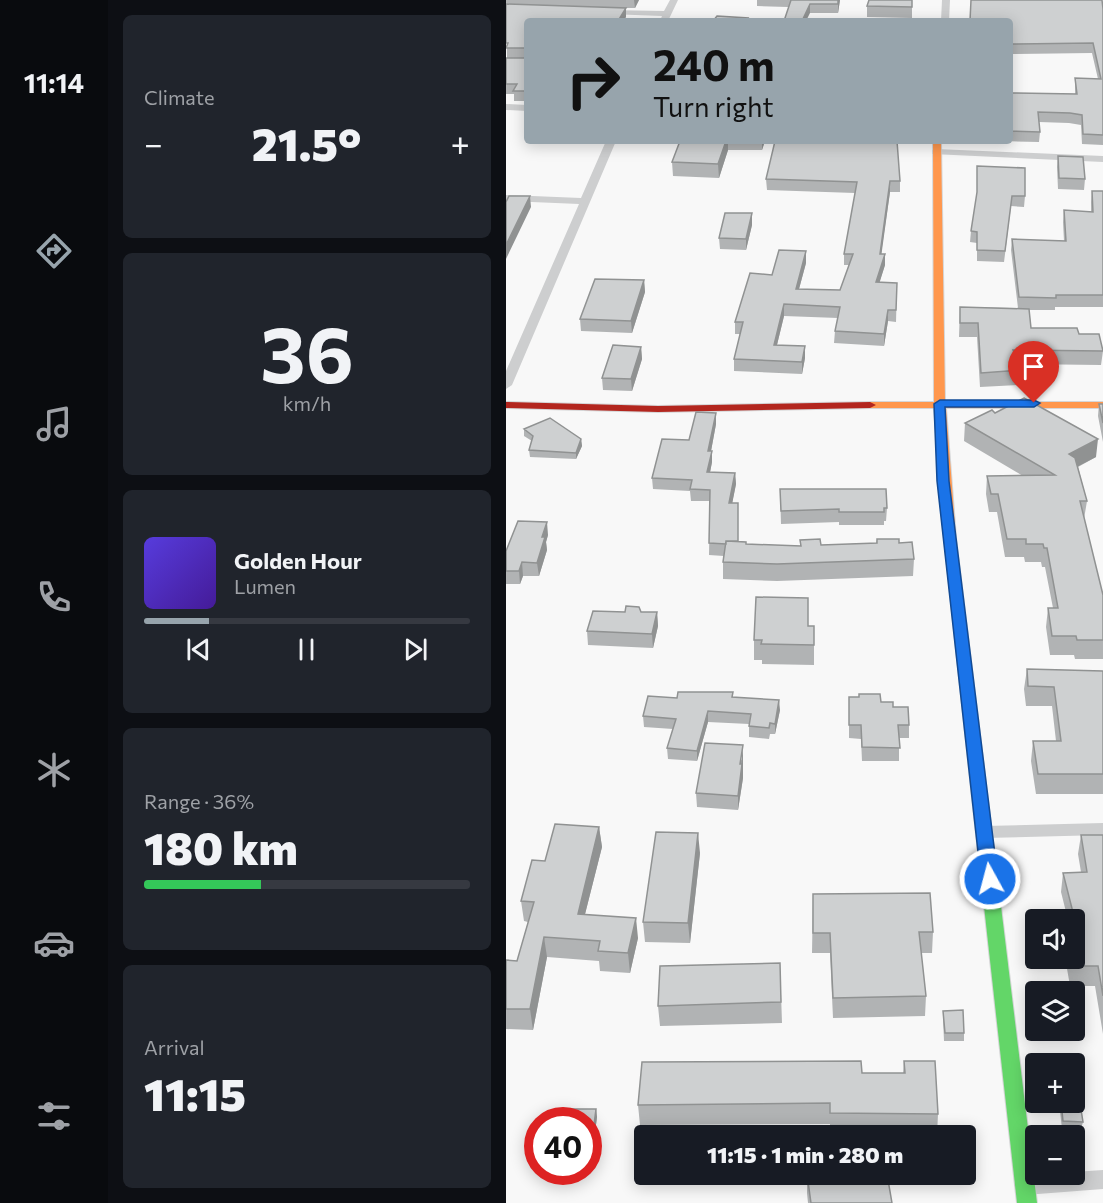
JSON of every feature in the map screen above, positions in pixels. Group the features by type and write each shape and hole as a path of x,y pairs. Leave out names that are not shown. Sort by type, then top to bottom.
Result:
{"street":[{"path":"598,12 666,18 674,0"},
{"path":"945,18 946,0"},
{"path":"506,107 524,108"},
{"path":"506,385 610,144"},
{"path":"1103,159 936,147 943,481 1026,1194 1103,1179"},
{"path":"506,198 584,201"},
{"path":"506,405 669,409 940,404 1103,405"},
{"path":"984,832 1103,829"}],"building":[{"path":"791,0 838,0 838,4 810,4 803,18 785,18"},
{"path":"869,0 912,0 912,7 867,6"},
{"path":"971,0 1102,0 1103,135 1083,134 1082,115 1070,113 1038,112 1040,132 1013,131 1013,93 1077,94 1075,78 1101,79 1093,43 1013,44 1013,18 970,18"},
{"path":"506,4 626,8 620,18 524,18 524,48 506,48 508,43 506,43"},
{"path":"717,16 748,18 715,18"},
{"path":"506,58 524,58 524,91 513,91 517,84 506,84"},
{"path":"679,144 725,144 718,164 672,162"},
{"path":"774,144 897,144 900,181 890,181 880,254 885,254 876,282 897,283 896,310 888,310 884,334 835,331 840,307 784,304 774,345 805,346 802,362 734,359 743,322 735,322 750,273 772,275 779,250 806,251 796,289 840,290 853,254 844,254 857,182 766,179"},
{"path":"1058,156 1083,157 1085,179 1059,178"},
{"path":"977,166 1025,168 1025,196 1012,196 1005,251 977,250 977,232 971,231 977,192"},
{"path":"1092,191 1103,191 1103,295 1056,295 1056,298 1019,297 1012,239 1066,241 1064,210 1093,212"},
{"path":"509,196 530,196 506,245 506,202"},
{"path":"725,213 752,213 746,239 719,238"},
{"path":"595,279 644,280 631,321 580,319"},
{"path":"960,307 1029,309 1031,328 1077,328 1079,334 1099,334 1103,351 1013,350 1022,370 981,373 978,323 960,323"},
{"path":"613,345 641,347 631,379 602,378"},
{"path":"1024,398 1098,439 1069,454 1075,458 1087,501 1080,501 1103,595 1103,640 1077,640 1076,636 1052,636 1048,608 1058,608 1047,548 1044,548 1043,544 1026,544 1026,539 1007,539 998,494 991,494 987,476 1055,475 965,423 992,410 995,413"},
{"path":"1099,404 1103,404 1103,423"},
{"path":"696,412 716,413 708,451 712,451 707,472 735,473 729,503 738,503 738,541 726,541 726,544 709,543 710,490 690,489 692,480 652,478 662,439 689,440"},
{"path":"550,418 581,439 576,453 529,450 533,436 524,429"},
{"path":"780,489 886,489 887,508 884,508 884,512 839,512 839,509 781,511"},
{"path":"518,521 547,522 542,537 545,537 537,563 522,562 519,571 506,571 506,551"},
{"path":"820,539 821,545 877,543 877,539 899,539 899,543 912,542 914,559 777,564 723,562 726,541 801,546 800,540"},
{"path":"756,597 808,598 808,626 814,626 814,645 761,644 762,640 754,640"},
{"path":"626,606 639,607 641,612 657,612 652,634 587,631 593,611 625,612"},
{"path":"1027,669 1103,671 1103,774 1038,774 1033,741 1061,741 1054,687 1028,686"},
{"path":"678,692 733,692 732,697 779,700 775,724 770,723 769,728 749,726 751,714 708,711 697,751 667,748 676,719 643,716 648,696 677,698"},
{"path":"859,694 880,694 881,702 893,702 893,707 908,707 909,725 898,725 900,748 862,747 861,725 849,725 849,697 859,697"},
{"path":"705,743 743,745 738,796 696,793"},
{"path":"555,824 599,827 578,914 636,918 628,953 598,951 600,941 544,937 530,1009 506,1009 506,960 517,961 534,902 521,901 532,860 545,861"},
{"path":"656,832 698,833 688,923 643,922"},
{"path":"1081,835 1103,835 1103,996 1098,966 1085,966 1085,909 1072,909 1063,873 1087,872"},
{"path":"930,893 933,932 919,932 926,996 833,998 830,933 813,933 813,894"},
{"path":"780,963 781,1002 658,1006 660,966"},
{"path":"963,1010 964,1033 945,1033 943,1011"},
{"path":"861,1061 862,1073 905,1073 904,1061 935,1061 938,1114 830,1113 830,1103 638,1105 642,1062"},
{"path":"1062,1113 1082,1113 1083,1122 1063,1121"},
{"path":"809,1185 889,1185 892,1203 811,1203"}],"traffic: fast":[{"path":"982,816 1027,1203"}],"traffic: slow":[{"path":"937,144 939,390 950,538"},
{"path":"870,405 1104,405"}],"traffic: jam":[{"path":"506,405 658,409 870,405"},
{"path":"950,538 982,816"}],"route":[{"path":"990,879 943,481 940,404 1034,403"}]}
